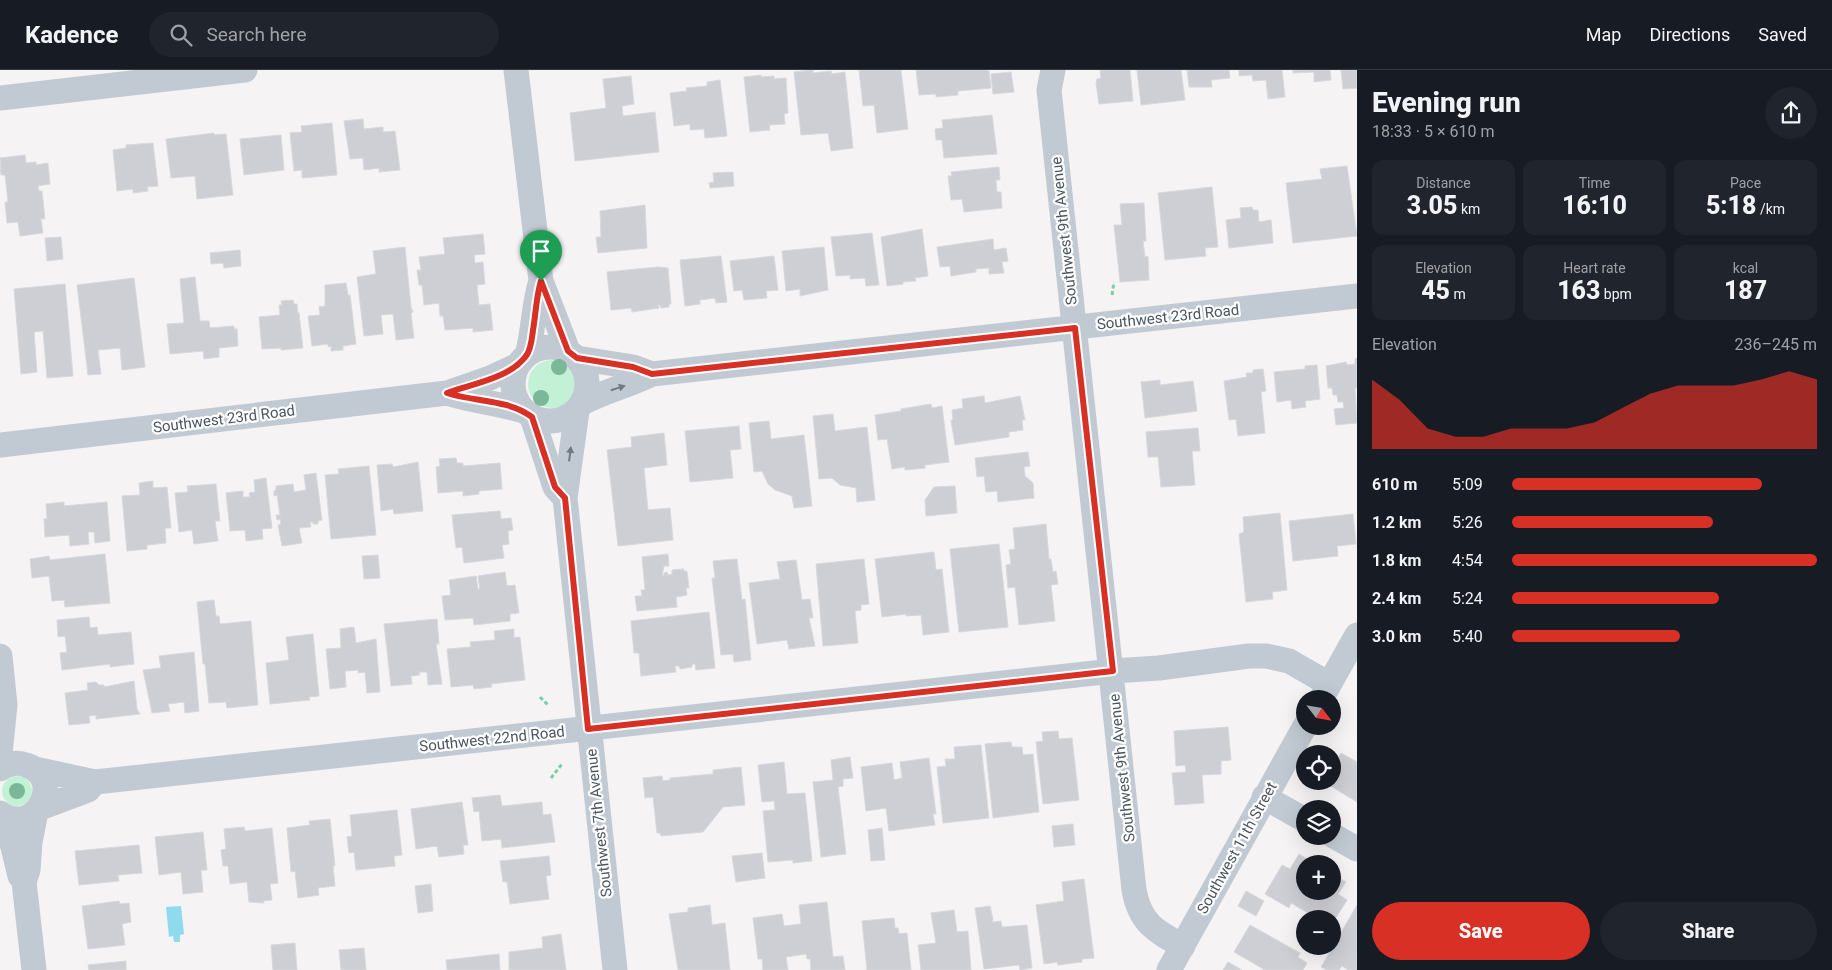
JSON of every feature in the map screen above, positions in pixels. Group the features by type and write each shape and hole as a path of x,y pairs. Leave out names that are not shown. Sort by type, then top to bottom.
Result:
{"street":[{"path":"0,98 245,70"},
{"path":"516,70 541,281 573,354 587,374 587,393 580,406 567,418 555,422 543,421 528,414 516,400 513,389 514,376 523,360 533,331 537,294 541,281"},
{"name":"Southwest 9th Avenue","path":"1048,77 1113,671 1136,901 1149,925 1182,946"},
{"name":"Southwest 23rd Road","path":"580,406 605,392 652,374 1357,296"},
{"path":"523,360 536,350 547,347 573,354"},
{"name":"Southwest 23rd Road","path":"573,354 633,367 652,374"},
{"name":"Southwest 23rd Road","path":"0,446 447,393 490,378 523,360"},
{"name":"Southwest 23rd Road","path":"447,393 463,398 488,401 528,414"},
{"name":"Southwest 7th Avenue","path":"580,406 565,498 615,970"},
{"name":"Southwest 7th Avenue","path":"528,414 555,487 565,498"},
{"path":"1326,690 1357,635"},
{"path":"0,656 6,705 0,754"},
{"name":"Southwest 22nd Road","path":"0,769 14,763 95,782 1113,671 1159,668 1249,656 1266,656 1289,661 1324,690"},
{"path":"6,705 13,714 19,740 33,768 43,780 45,787 43,802 38,810 30,842 28,870 24,882"},
{"name":"Southwest 11th Street","path":"1169,970 1300,735"},
{"name":"Southwest 22nd Road","path":"1,814 11,819 29,817 38,810 88,790 95,782"},
{"path":"1264,798 1296,815"},
{"path":"1,814 13,847 18,872 24,882 34,970"},
{"path":"1341,840 1357,849"}],"path":[{"path":"1112,295 1114,282"},
{"path":"540,697 549,706"},
{"path":"551,778 562,764"}],"green space":[{"path":"547,360 557,360 569,367 576,379 576,389 569,401 557,408 547,408 539,404 532,397 528,389 528,379 532,371 539,364"},
{"path":"17,776 28,780 32,791 28,802 17,806 6,802 2,791 6,780"}],"water":[{"path":"181,906 184,934 180,935 180,942 174,942 173,936 169,937 166,907"}],"building":[{"path":"813,70 813,73 831,71 832,74 845,72 853,148 831,151 828,133 801,135 794,72"},
{"path":"859,70 901,70 908,129 877,133 874,105 863,106"},
{"path":"916,70 987,70 989,71 991,88 958,91 958,95 936,97 936,94 919,95"},
{"path":"1100,70 1130,70 1133,101 1099,104 1096,83 1097,79 1101,78"},
{"path":"1137,70 1181,70 1185,100 1141,105"},
{"path":"1187,70 1229,70 1230,78 1211,80 1212,87 1189,87"},
{"path":"1239,70 1282,70 1285,97 1268,99 1266,80 1253,81 1252,75 1239,76"},
{"path":"1293,70 1330,70 1331,80 1314,82 1314,72 1293,73"},
{"path":"1341,70 1357,70 1357,88 1343,89"},
{"path":"1011,72 1014,92 993,94 991,74"},
{"path":"761,75 761,77 774,76 774,79 786,78 788,113 784,114 785,124 769,125 770,130 750,132 744,77"},
{"path":"631,76 634,104 622,106 623,116 655,112 659,152 575,161 570,113 606,108 603,79"},
{"path":"720,80 727,136 705,138 704,129 690,130 690,124 674,126 670,93 687,91 686,88 707,86 707,82"},
{"path":"992,115 997,154 944,158 942,140 936,140 935,129 943,128 942,120"},
{"path":"363,119 364,129 383,127 383,132 395,131 400,170 379,172 379,168 364,170 363,158 350,159 344,121"},
{"path":"332,123 337,175 302,178 302,170 294,171 290,133 302,132 301,126"},
{"path":"214,133 214,135 226,134 233,195 197,199 195,176 171,178 166,139"},
{"path":"281,135 284,170 244,175 240,139"},
{"path":"153,143 158,186 147,187 148,191 133,193 133,189 117,191 113,150 126,148 126,145"},
{"path":"25,155 26,163 36,162 36,165 48,163 50,184 38,186 39,191 42,191 45,219 41,219 43,233 20,236 18,222 7,223 5,202 8,202 5,175 1,175 0,158"},
{"path":"1347,166 1357,236 1293,243 1286,183 1322,179 1320,169"},
{"path":"999,167 1000,180 996,180 997,192 1001,192 1002,208 964,212 962,199 951,200 948,176 952,176 951,172"},
{"path":"733,172 734,186 710,188 709,183 714,182 713,173"},
{"path":"1212,187 1218,247 1205,248 1206,256 1165,260 1158,193"},
{"path":"1144,203 1146,241 1143,241 1145,257 1148,256 1149,280 1120,282 1114,225 1122,225 1120,204"},
{"path":"645,205 647,248 598,253 596,237 601,237 600,211"},
{"path":"1252,207 1253,210 1258,210 1259,222 1271,220 1273,243 1229,248 1226,220 1241,218 1240,208"},
{"path":"922,229 928,276 915,278 916,281 887,286 881,237"},
{"path":"872,233 879,285 866,286 865,278 850,279 850,275 836,276 831,237"},
{"path":"483,234 485,254 474,255 475,263 483,262 485,284 477,285 479,305 490,304 493,330 473,332 473,328 445,330 443,316 440,316 439,303 424,305 422,285 419,285 417,270 421,270 419,257 445,254 443,238"},
{"path":"61,237 63,259 47,261 45,238"},
{"path":"993,239 994,250 1006,248 1008,261 1002,262 1004,273 989,274 989,268 976,269 976,272 951,276 950,266 940,267 937,247"},
{"path":"405,247 413,312 411,313 414,338 396,340 393,314 381,315 383,334 364,336 357,277 376,274 373,251"},
{"path":"824,247 828,290 800,296 800,289 786,291 782,251"},
{"path":"240,250 241,266 224,268 223,263 211,264 210,253"},
{"path":"721,256 727,302 716,303 715,298 700,300 700,304 685,306 680,260"},
{"path":"774,256 778,290 766,291 767,298 744,300 742,290 734,291 730,261"},
{"path":"658,267 668,268 671,304 669,304 669,307 661,308 658,305 659,308 632,312 631,308 611,310 607,272"},
{"path":"195,277 200,321 209,321 210,328 234,326 234,329 237,329 238,346 219,348 219,357 204,359 203,351 170,354 167,324 184,323 180,279"},
{"path":"134,278 145,367 122,370 120,348 98,350 101,374 88,375 77,285"},
{"path":"346,283 348,295 350,295 356,344 343,346 343,350 331,351 331,346 328,347 328,344 312,346 308,316 320,315 319,307 325,306 325,285"},
{"path":"65,284 73,376 47,378 43,331 34,332 37,372 21,374 14,289"},
{"path":"293,300 294,304 297,304 299,313 303,348 262,349 259,317 280,315 279,305 282,305 281,301"},
{"path":"1357,358 1357,388 1355,388 1357,423 1336,425 1334,409 1344,408 1343,402 1338,402 1337,395 1333,395 1332,388 1328,388 1326,366 1346,362 1347,365 1355,364 1355,359"},
{"path":"1317,365 1320,399 1305,401 1306,407 1292,409 1291,400 1277,402 1274,372 1305,369 1305,366"},
{"path":"1263,369 1266,391 1261,392 1265,433 1238,436 1236,419 1229,420 1224,381 1247,377 1246,373 1253,373 1253,370"},
{"path":"1160,380 1160,385 1193,381 1197,411 1145,418 1141,382"},
{"path":"984,396 985,403 1020,396 1025,420 1022,420 1023,430 1009,432 1009,437 955,445 951,420 953,420 952,410 963,408 962,399"},
{"path":"931,404 932,408 942,406 949,462 925,465 925,468 905,470 905,467 892,469 887,439 878,440 875,415"},
{"path":"833,414 835,431 867,427 875,500 857,502 856,488 840,485 832,478 819,479 813,416"},
{"path":"769,421 771,439 804,435 812,506 794,508 792,496 775,490 768,484 762,471 754,472 749,423"},
{"path":"739,426 741,449 730,450 733,478 690,482 685,431"},
{"path":"1198,428 1200,451 1192,451 1195,485 1161,487 1158,457 1148,457 1146,432"},
{"path":"664,433 667,465 644,468 648,510 670,508 673,540 618,546 607,450 632,447 631,437"},
{"path":"1028,452 1030,466 1024,467 1025,476 1033,483 1034,498 998,502 997,491 986,492 984,476 977,477 975,458"},
{"path":"456,458 457,463 463,463 463,466 500,463 502,489 479,491 479,494 463,496 463,491 438,493 436,467 440,466 439,459"},
{"path":"418,462 423,511 394,514 393,509 381,511 377,465 392,464 393,467"},
{"path":"369,466 376,535 331,539 325,475 339,474 338,469"},
{"path":"316,473 322,520 318,521 318,524 310,522 311,527 299,528 302,543 282,546 278,525 281,524 280,519 277,520 276,515 280,515 277,495 274,496 276,486 293,484 294,492 306,490 304,475"},
{"path":"266,478 272,528 262,529 263,539 246,541 245,530 230,531 226,493 243,491 243,497 250,497 249,493 255,492 254,480"},
{"path":"153,481 153,488 167,487 171,528 165,528 166,543 147,545 147,549 127,551 122,496 140,495 139,483"},
{"path":"216,484 220,521 215,521 218,541 194,544 192,530 179,532 175,493 188,492 187,486"},
{"path":"955,486 957,513 926,516 925,500 934,487"},
{"path":"64,502 64,506 107,502 110,541 95,543 94,532 88,532 89,544 70,546 69,535 45,537 44,519 47,519 46,504"},
{"path":"500,511 501,519 511,518 513,530 508,531 509,544 502,545 504,558 464,563 462,547 456,548 452,515"},
{"path":"1280,513 1287,590 1272,592 1273,599 1246,602 1239,534 1244,532 1243,517"},
{"path":"1353,514 1356,544 1337,546 1338,556 1293,561 1289,521"},
{"path":"1046,524 1049,559 1051,559 1053,572 1056,571 1058,584 1051,585 1055,621 1019,625 1015,587 1008,588 1006,565 1011,564 1009,550 1015,549 1013,528"},
{"path":"999,544 1008,627 959,632 950,549"},
{"path":"934,552 936,570 942,569 949,632 923,635 921,615 906,616 906,614 882,617 875,559"},
{"path":"105,554 110,603 65,607 64,600 52,601 49,576 32,578 30,559 49,556 50,560"},
{"path":"668,554 669,566 664,566 662,576 667,572 668,575 672,574 672,570 684,569 684,571 687,571 689,588 686,588 687,595 676,597 677,607 637,611 635,596 642,596 641,590 645,590 642,557"},
{"path":"378,555 380,578 364,579 362,556"},
{"path":"737,559 742,600 745,599 751,660 734,662 733,654 721,655 712,578 715,578 713,561"},
{"path":"864,559 869,604 861,605 861,610 855,611 858,643 823,646 816,564"},
{"path":"796,560 802,600 810,599 813,618 809,618 815,646 789,649 787,640 757,644 749,583 780,579 777,562"},
{"path":"505,572 507,586 515,585 519,613 510,614 510,621 474,625 473,618 445,620 442,596 451,595 449,580 476,576 478,589 480,589 478,576"},
{"path":"214,600 216,616 219,616 220,624 251,621 258,705 227,708 226,702 209,703 197,602"},
{"path":"709,612 715,668 696,670 695,664 692,664 692,667 680,669 679,666 675,666 676,672 641,676 639,653 634,653 631,621"},
{"path":"89,617 90,628 97,627 98,635 131,632 134,664 110,667 110,664 62,670 60,653 67,652 65,636 58,637 57,620"},
{"path":"437,619 439,644 436,644 442,684 428,685 427,672 419,672 420,675 411,676 412,684 391,686 384,624"},
{"path":"354,627 356,643 376,639 380,692 367,693 365,672 358,673 358,670 345,671 346,687 330,689 326,649 341,648 340,629"},
{"path":"514,629 514,638 520,637 525,680 491,684 492,687 474,689 473,685 451,687 447,649 471,647 470,642 495,640 494,631"},
{"path":"313,634 319,696 309,697 310,700 270,704 266,663 289,660 286,637"},
{"path":"194,652 199,711 185,713 184,702 168,704 170,711 152,713 143,670 161,668 159,656"},
{"path":"134,681 137,709 140,714 96,719 96,715 89,716 90,723 69,725 65,693 88,690 87,683 96,682 99,685 104,685 104,687"},
{"path":"1228,727 1231,760 1221,761 1221,774 1202,775 1204,803 1175,805 1172,773 1186,772 1185,765 1176,766 1174,731"},
{"path":"1058,731 1059,739 1072,738 1079,800 1043,804 1036,742 1043,741 1042,732"},
{"path":"1011,742 1012,747 1022,747 1023,755 1033,754 1039,812 993,818 985,744"},
{"path":"981,745 989,818 943,823 937,767 946,766 945,759 955,759 954,747"},
{"path":"1341,753 1357,762 1357,802 1337,790 1341,790"},
{"path":"850,757 853,778 843,779 843,786 838,787 846,854 821,857 813,782 833,780 831,760"},
{"path":"929,758 936,814 933,814 935,825 889,831 886,808 866,811 861,767 892,763 894,780 902,778 900,762"},
{"path":"784,762 787,794 805,793 812,861 793,863 793,860 768,862 763,811 775,810 774,801 762,802 758,765"},
{"path":"741,767 745,805 723,807 703,832 661,836 660,833 657,833 653,797 645,798 643,778 662,776 663,781 670,780 670,778 713,774 713,770"},
{"path":"500,795 502,806 542,802 543,815 551,814 555,842 502,848 501,839 482,841 479,811 474,812 472,798"},
{"path":"462,802 468,845 463,845 464,854 439,857 437,846 416,849 411,809"},
{"path":"397,810 402,855 394,856 395,866 356,870 354,852 349,853 347,837 352,836 350,815"},
{"path":"330,819 335,886 318,888 319,895 298,898 295,871 291,872 287,828 310,825 309,821"},
{"path":"1073,824 1075,845 1054,847 1052,826"},
{"path":"244,827 245,831 272,828 278,883 270,884 272,900 263,901 264,903 249,902 247,882 230,884 228,866 223,866 221,850 226,849 224,829"},
{"path":"882,828 885,860 871,861 868,830"},
{"path":"203,832 207,870 201,870 203,892 183,894 181,872 159,875 155,837"},
{"path":"139,845 142,873 118,875 119,881 79,885 75,851"},
{"path":"762,853 765,878 736,882 732,856"},
{"path":"549,856 551,875 546,876 549,899 510,904 507,882 503,882 500,861"},
{"path":"1296,859 1296,900 1341,900 1341,896 1347,900 1341,910 1303,910 1291,903 1289,908 1265,894 1282,865 1290,869"},
{"path":"1084,879 1094,958 1082,959 1082,962 1058,965 1057,962 1044,964 1036,905 1064,901 1062,882"},
{"path":"1341,879 1346,882 1341,890"},
{"path":"431,884 433,911 418,913 415,886"},
{"path":"1246,891 1264,901 1256,916 1238,906"},
{"path":"119,901 120,904 129,903 131,922 122,924 125,945 88,949 82,906"},
{"path":"827,902 833,957 843,956 845,970 811,970 810,959 807,959 806,954 786,957 788,970 763,970 762,959 758,959 753,918 782,914 784,926 801,924 799,905"},
{"path":"710,905 712,925 725,923 730,970 678,970 669,914 688,912 688,908"},
{"path":"1357,905 1357,970 1348,970 1342,966 1339,970 1327,970 1321,967 1328,955 1341,955 1341,933"},
{"path":"990,906 992,922 1001,921 1002,927 1027,925 1032,968 1020,970 1019,965 984,969 975,908"},
{"path":"954,910 957,932 968,931 971,970 921,970 918,945 936,943 931,913"},
{"path":"894,918 895,928 898,928 899,934 907,933 911,970 867,970 862,921"},
{"path":"1250,925 1296,951 1296,955 1299,955 1298,957 1307,963 1303,970 1265,970 1234,952"},
{"path":"561,934 566,970 509,970 509,952 543,948 542,937"},
{"path":"295,943 297,970 273,970 271,945"},
{"path":"364,948 366,970 341,970 339,950"},
{"path":"499,954 500,970 447,970 446,960"},
{"path":"126,961 126,970 89,970 88,965"},
{"path":"1228,962 1242,970 1223,970"}],"route":[{"path":"541,281 568,351 577,358 633,367 652,374 1075,328 1113,671 588,729 565,498 555,487 532,417 524,411 507,406 447,393 505,372 518,365 527,355 533,331 537,294 541,281"}]}
